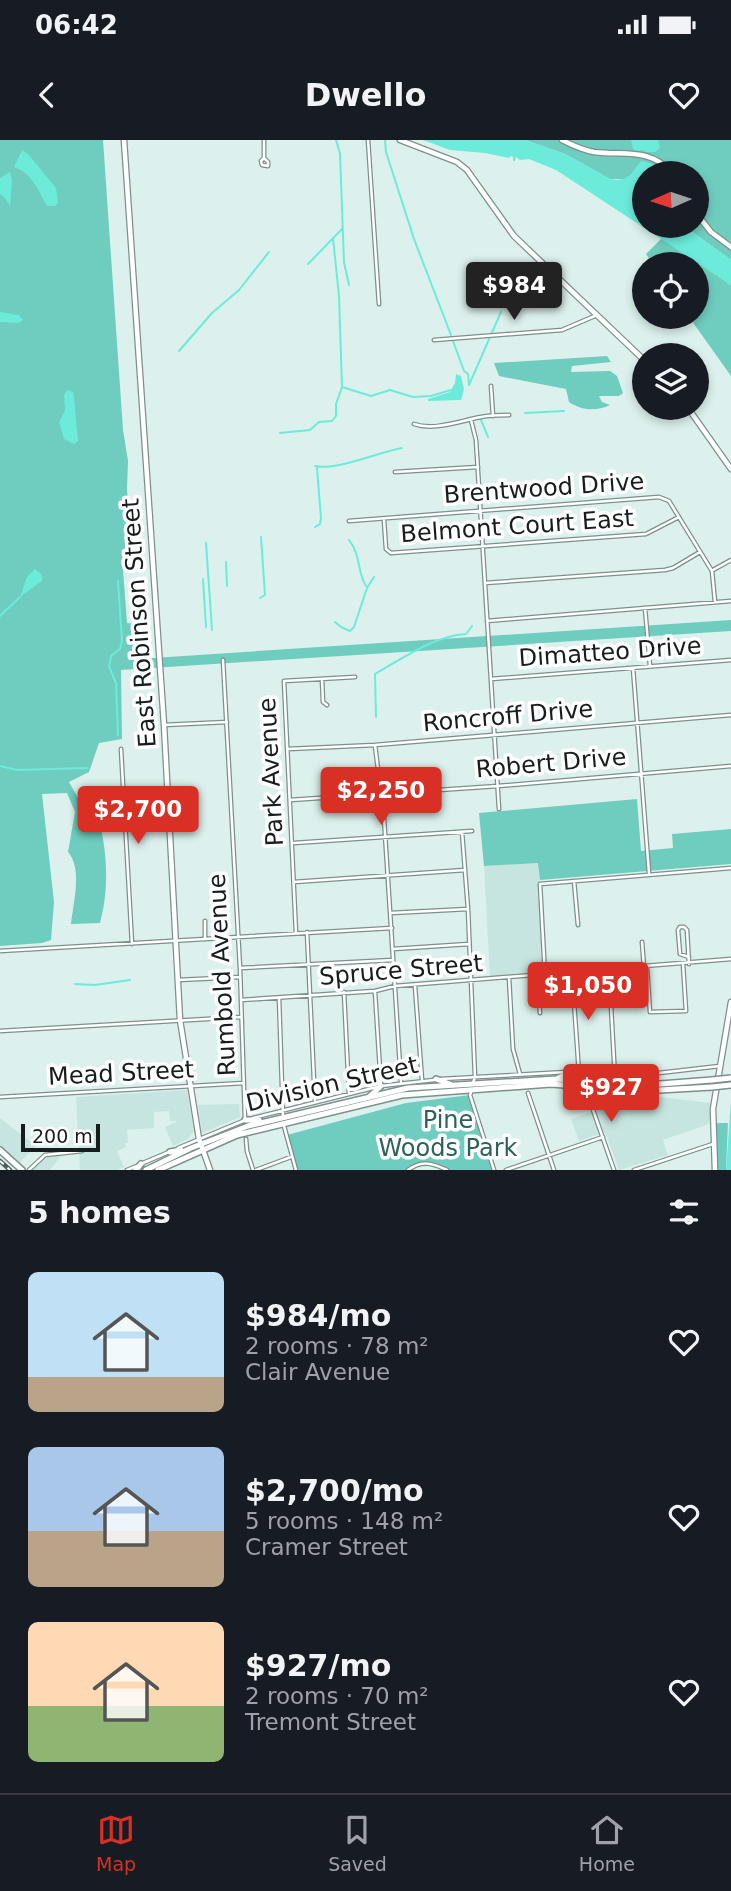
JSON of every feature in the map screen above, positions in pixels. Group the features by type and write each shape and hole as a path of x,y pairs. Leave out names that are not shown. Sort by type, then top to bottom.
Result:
{"main road":[{"path":"556,1079 572,1072"},
{"path":"615,1078 633,1084"},
{"path":"158,1170 201,1144 370,1096 408,1088 556,1079 642,1091 712,1083 731,1078"},
{"path":"436,1079 453,1085"},
{"path":"245,1120 283,1120 402,1094 473,1084 731,1085"},
{"path":"370,1096 381,1086"},
{"path":"146,1170 237,1129 269,1121"},
{"path":"170,1152 191,1148"},
{"path":"0,1150 22,1170"},
{"path":"136,1170 141,1164"}],"street":[{"name":"East Robinson Street","path":"124,140 164,725 180,1020 201,1144 210,1170"},
{"path":"264,140 264,158"},
{"path":"368,140 379,304"},
{"path":"400,140 457,162 467,170 515,237 632,349"},
{"path":"562,140 595,152 627,152 656,161"},
{"path":"709,229 731,247"},
{"path":"434,340 562,330 597,315"},
{"path":"491,386 493,415"},
{"path":"414,424 425,426 462,423 493,415 509,415"},
{"path":"471,420 476,437 499,809"},
{"path":"696,420 731,469"},
{"path":"395,472 478,467"},
{"name":"Brentwood Drive","path":"349,521 659,497 669,501 712,571 715,602"},
{"name":"Belmont Court East","path":"384,518 386,549 391,553 646,534 679,517"},
{"path":"485,583 665,570 700,552"},
{"path":"712,571 731,560"},
{"path":"487,621 731,601"},
{"path":"645,608 650,666"},
{"name":"Rumbold Avenue","path":"223,660 240,968 245,1120"},
{"name":"Dimatteo Drive","path":"491,679 731,660"},
{"path":"633,668 649,873"},
{"name":"Park Avenue","path":"296,933 284,681 355,677"},
{"path":"322,679 324,702 327,705"},
{"name":"Roncroff Drive","path":"288,749 375,745 731,715"},
{"path":"164,725 227,722"},
{"path":"375,745 389,876 401,1082"},
{"path":"121,748 131,944"},
{"name":"Robert Drive","path":"290,800 731,766"},
{"path":"292,843 472,831"},
{"path":"462,832 471,981 473,1084 470,1096 494,1170"},
{"path":"545,975 540,884 731,868"},
{"path":"294,882 465,870"},
{"path":"574,881 578,925"},
{"path":"391,914 468,909"},
{"path":"205,921 205,939"},
{"path":"689,957 680,954 680,927 687,930 689,957 689,964"},
{"path":"0,951 392,928"},
{"path":"307,932 315,1102"},
{"path":"642,942 650,1013 686,1011 683,964"},
{"path":"393,949 469,944"},
{"path":"240,968 393,960"},
{"name":"Spruce Street","path":"241,1000 731,960"},
{"path":"610,970 615,1078"},
{"path":"572,973 579,1073 614,1170"},
{"path":"537,976 540,1013"},
{"path":"178,981 240,977"},
{"path":"509,978 513,1049 520,1074"},
{"path":"415,985 422,1080"},
{"path":"375,991 381,1086"},
{"path":"344,992 349,1094"},
{"path":"279,998 282,1110 296,1170"},
{"path":"715,1170 713,1109 731,1002"},
{"path":"0,1031 241,1017"},
{"name":"Division Street","path":"127,1170 170,1152 201,1144 245,1120 401,1082 436,1079 473,1084 520,1074 572,1072 615,1078 720,1066"},
{"name":"Mead Street","path":"0,1097 244,1083"},
{"path":"528,1093 554,1170"},
{"path":"506,1170 603,1137"},
{"path":"246,1139 254,1170 291,1157"},
{"path":"634,1170 713,1144"},
{"path":"29,1170 47,1154 82,1151"},
{"path":"408,1170 418,1164 427,1163 447,1170"}],"shaded area":[{"path":"423,140 525,140 565,154 610,179 626,178 632,173 632,220 556,170 529,159 520,160 516,157 513,161 511,156 509,158 450,150"},
{"path":"631,140 658,140 660,148 655,152 639,151 633,149"},
{"path":"22,150 56,188 58,203 55,206 47,206 30,178 14,167"},
{"path":"10,172 10,206 0,194 0,178"},
{"path":"659,238 701,238 731,260 731,285 709,271 709,252 681,252"},
{"path":"0,312 19,315 23,320 18,323 0,322"},
{"path":"456,374 461,376 464,389 461,400 428,401 450,392"},
{"path":"67,390 73,392 74,397 78,441 74,444 64,439 59,422 65,410 64,395"},
{"path":"35,569 43,580 20,597 27,577"},
{"path":"539,863 547,972 490,977 484,866"},
{"path":"592,1089 711,1103 709,1124 663,1140 668,1155 619,1170 605,1132 579,1141 571,1119 598,1110"},
{"path":"187,1090 194,1131 188,1139 173,1146 165,1127 178,1121 170,1121 169,1111 154,1112 154,1128 127,1130 128,1143 117,1151 124,1167 117,1170 80,1170 76,1097"},
{"path":"731,1100 731,1170 726,1170"},
{"path":"239,1104 240,1117 202,1133 198,1105"},
{"path":"0,1118 36,1146 20,1162 0,1145"},
{"path":"62,1155 50,1170 33,1170 43,1159"}],"green space":[{"path":"0,140 103,140 123,430 128,461 127,489 132,555 123,570 127,623 137,624 138,659 731,620 731,631 121,670 122,739 99,743 89,772 69,782 86,812 97,812 105,853 106,881 100,923 71,924 76,877 73,859 68,852 75,812 67,793 42,794 54,902 51,940 0,946"},
{"path":"525,140 731,140 731,260 701,238 709,238 709,161 632,161 632,185 624,179 610,179 565,154"},
{"path":"662,238 683,252 648,252"},
{"path":"709,270 731,285 731,376 698,329 709,329"},
{"path":"607,356 611,362 572,366 571,372 610,371 617,376 623,393 619,396 599,396 602,402 610,405 594,409 578,407 569,402 566,389 499,376 494,363"},
{"path":"637,799 641,851 673,848 672,834 731,829 731,864 540,880 538,863 484,866 479,813"},
{"name":"Pine Woods Park","path":"470,1095 494,1170 450,1170 425,1164 408,1170 298,1170 287,1135 406,1103"},
{"path":"714,1123 728,1123 726,1170 717,1170"}],"waterway":[{"path":"336,140 340,154 344,262 349,285"},
{"path":"385,140 386,152 414,239 451,335"},
{"path":"308,264 342,229"},
{"path":"280,433 310,430 319,422 332,421 336,416 336,404 342,387 339,296 333,238"},
{"path":"179,351 212,313 239,290 269,252"},
{"path":"453,341 464,371 468,374 469,385 501,312"},
{"path":"342,387 371,396 390,390 413,397 431,396 451,390"},
{"path":"525,413 564,411"},
{"path":"481,420 488,437"},
{"path":"315,466 346,464 402,448"},
{"path":"315,527 320,524 321,518 317,468"},
{"path":"260,598 265,595 261,537"},
{"path":"349,540 366,586"},
{"path":"206,543 212,630"},
{"path":"226,562 227,586"},
{"path":"335,622 350,631 354,627 367,588 374,577"},
{"path":"203,579 206,627"},
{"path":"118,581 122,641 120,649 111,656 109,666 116,683 118,735"},
{"path":"0,616 20,597"},
{"path":"376,717 375,674 431,643 466,634 472,626"},
{"path":"0,766 17,770 87,768"},
{"path":"75,984 95,985 130,980"}],"railway":[{"path":"0,1161 10,1170"}]}
